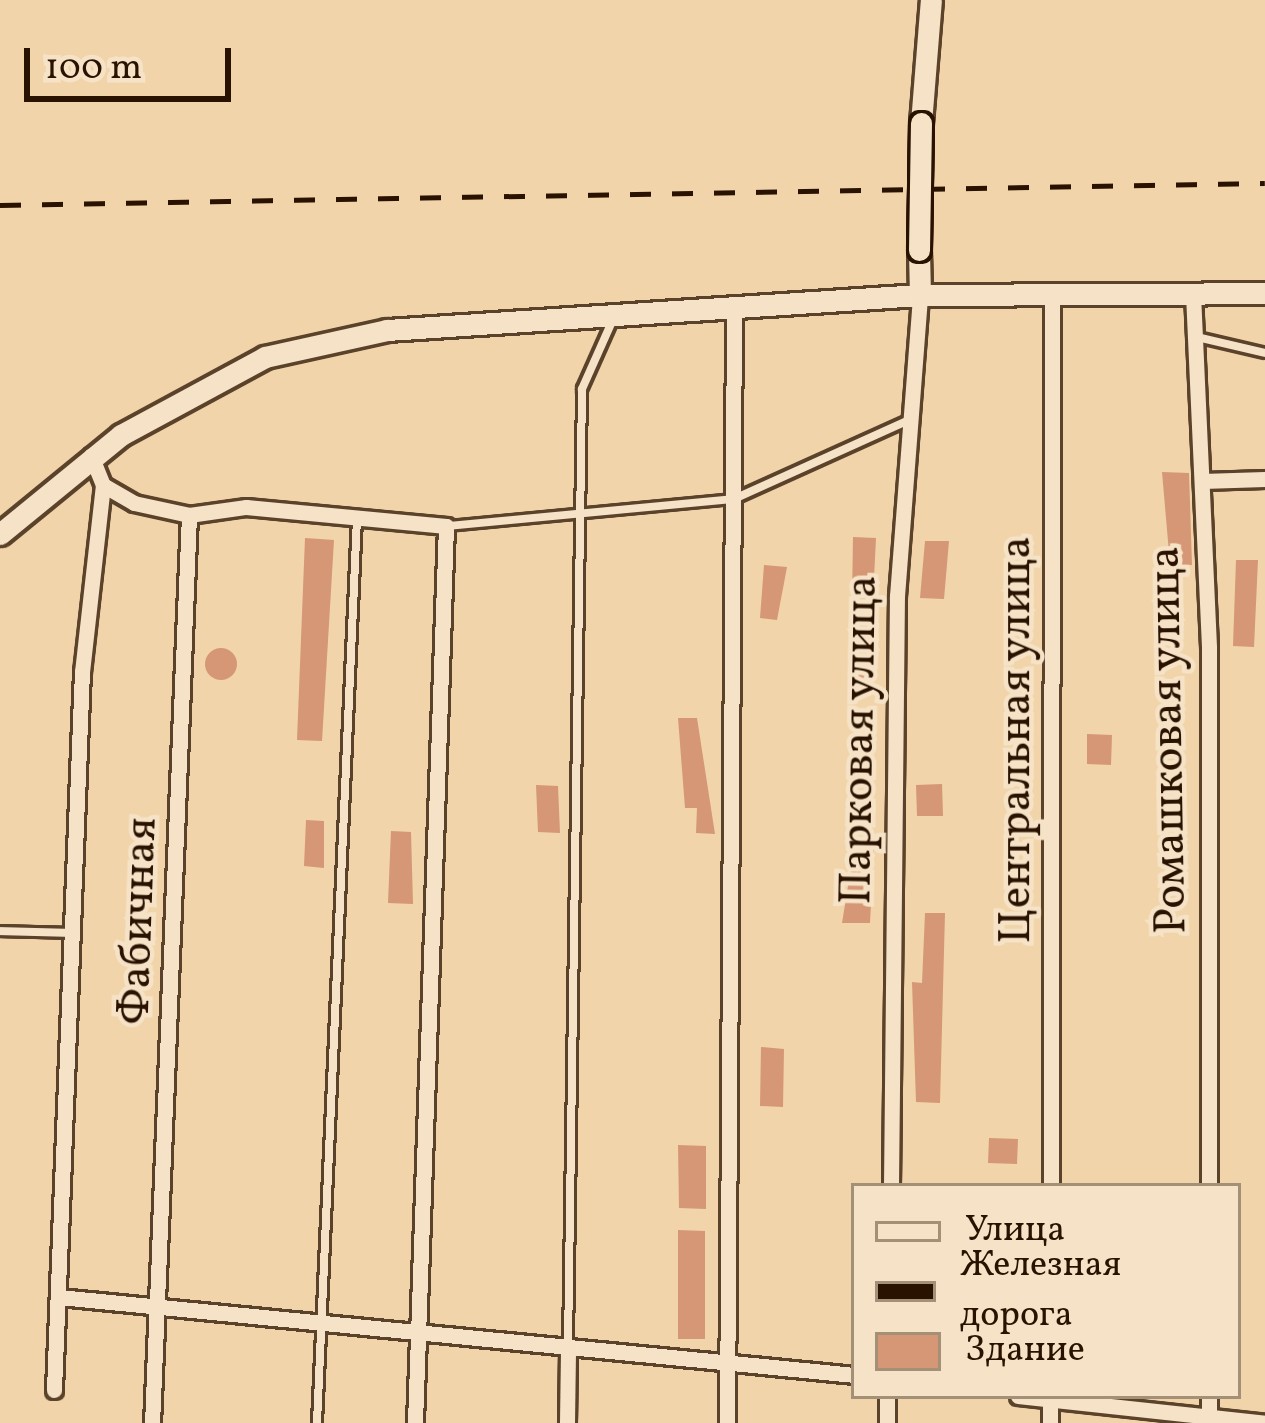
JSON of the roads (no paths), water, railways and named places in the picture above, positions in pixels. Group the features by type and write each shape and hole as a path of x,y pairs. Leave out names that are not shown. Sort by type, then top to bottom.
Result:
{"street":[{"path":"920,295 921,123 931,0"},
{"path":"0,534 92,455 197,389 330,339 920,295 1265,293"},
{"name":"Ромашковая улица","path":"1193,294 1202,481 1209,1183"},
{"name":"Парковая улица","path":"891,1183 892,754 920,295"},
{"name":"Центральная улица","path":"1051,1183 1052,295"},
{"path":"727,1423 734,309"},
{"path":"54,1390 82,672 104,485 92,455"},
{"path":"1202,481 1265,479"},
{"path":"104,485 134,503 189,514 246,508 446,526 415,1423"},
{"name":"Фабичная","path":"152,1423 189,514"},
{"path":"59,1297 851,1375"},
{"path":"567,1423 568,1347"},
{"path":"1057,1399 1264,1423"}],"lane":[{"path":"568,1347 582,389 615,315"},
{"path":"1195,337 1265,353"},
{"path":"446,526 734,499 909,420"},
{"path":"317,1423 357,516"},
{"path":"0,931 74,933"}],"railway":[{"path":"0,205 1265,183"}]}
